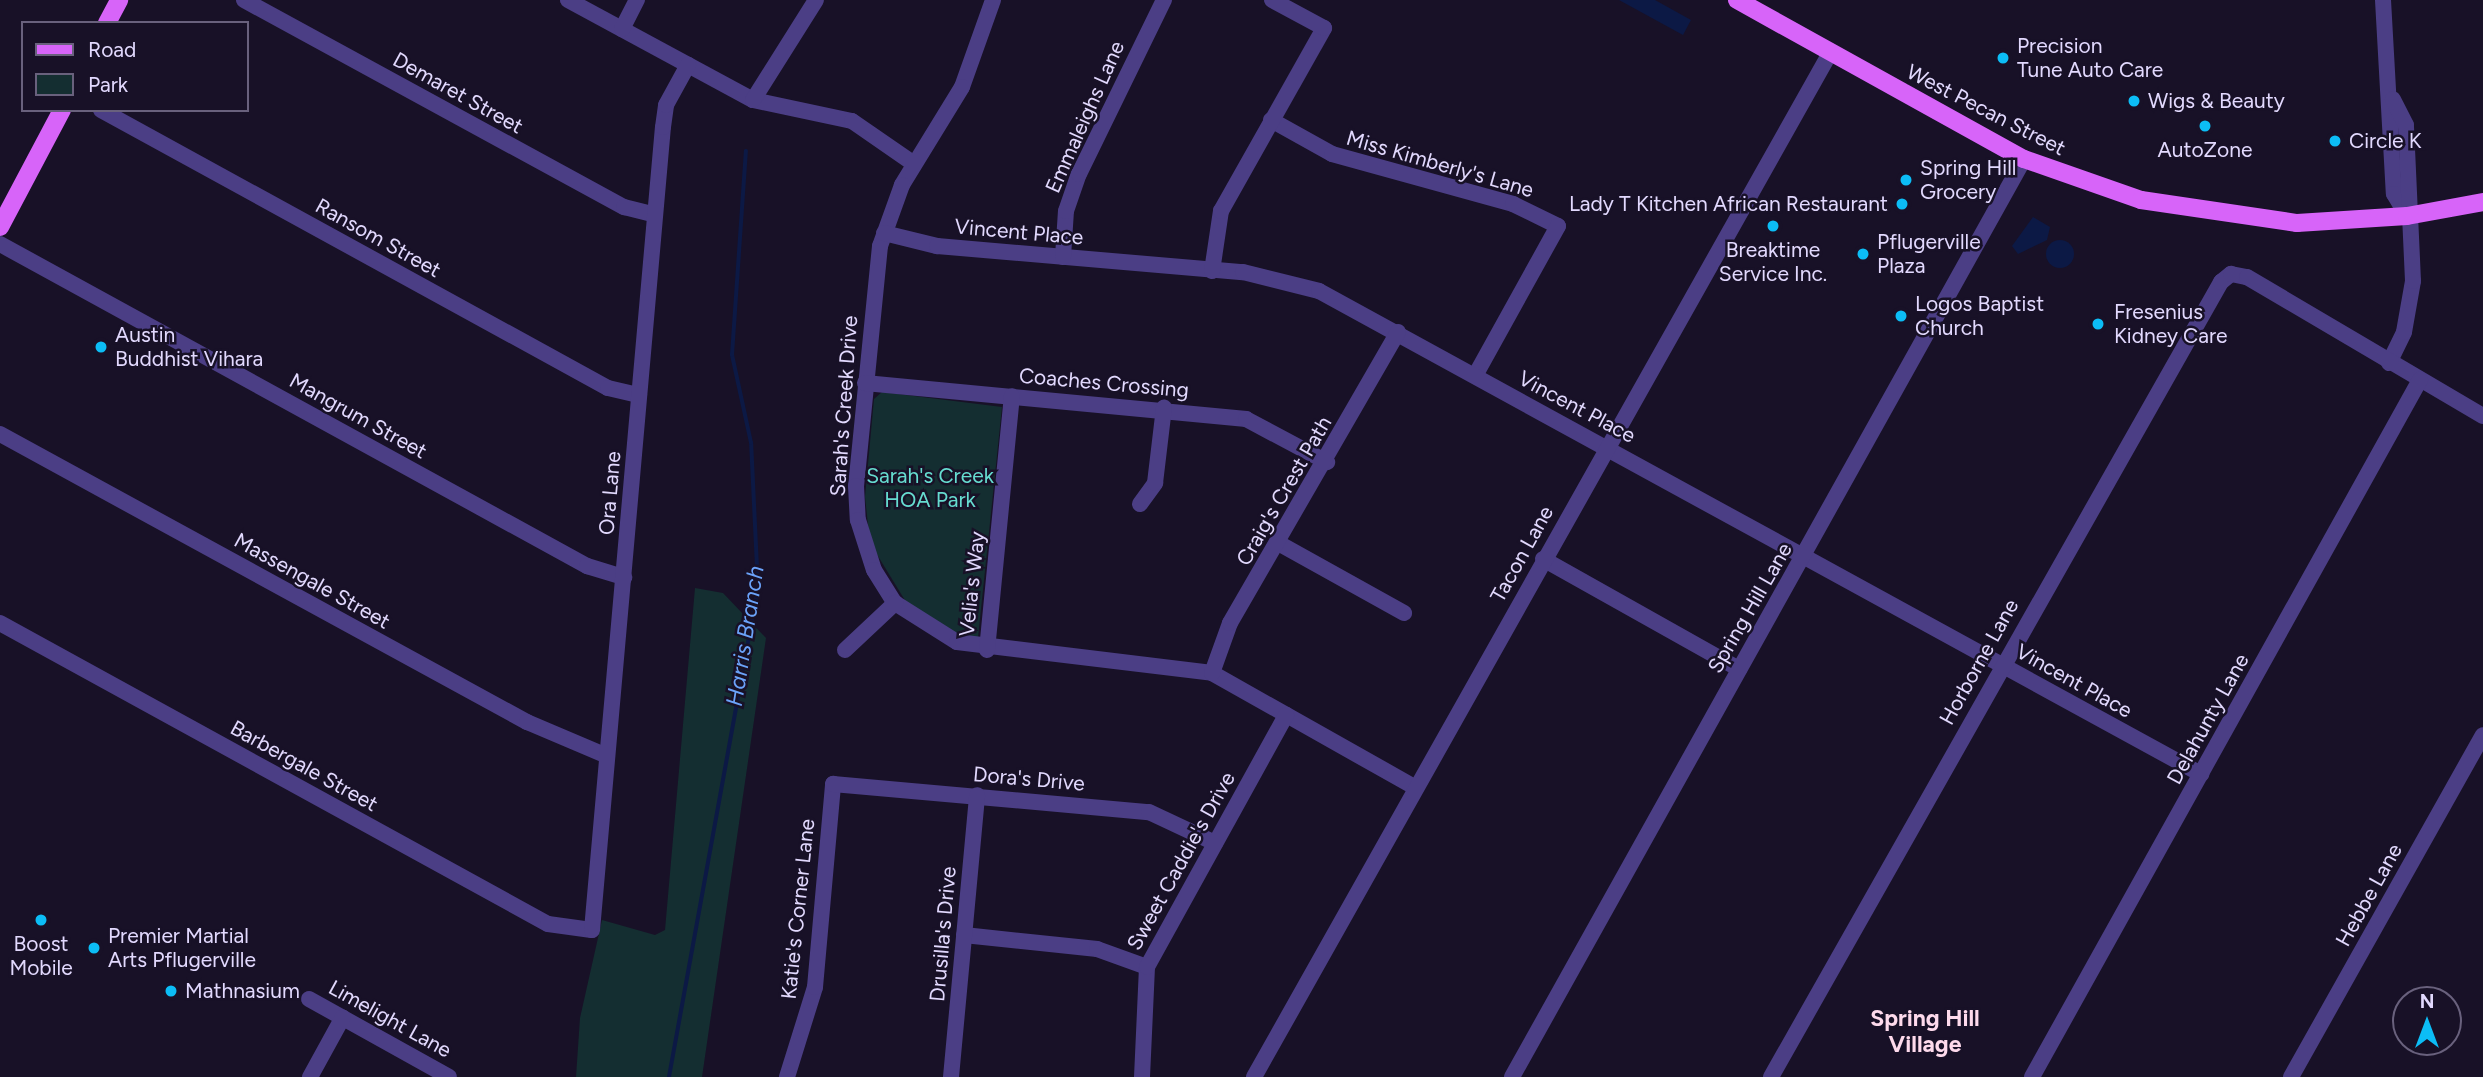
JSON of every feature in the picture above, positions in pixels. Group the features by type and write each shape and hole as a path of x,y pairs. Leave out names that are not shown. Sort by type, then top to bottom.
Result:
{"main road":[{"path":"108,21 119,0"},
{"name":"West Pecan Street","path":"1737,0 2024,159 2141,200 2247,219 2319,223 2407,216 2483,202"},
{"path":"0,227 61,112"}],"street":[{"name":"Demaret Street","path":"244,0 624,207 654,215"},
{"path":"568,0 753,100 852,121 914,164"},
{"path":"622,29 637,0"},
{"path":"753,100 816,0"},
{"name":"Sarah's Creek Drive","path":"993,0 962,87 914,164 884,233 865,383 858,520 874,570 895,603 942,635 987,650 1212,673 1416,788"},
{"name":"Emmaleighs Lane","path":"1063,257 1066,211 1079,174 1164,0"},
{"path":"1212,271 1221,211 1324,28 1272,0"},
{"path":"2383,0 2393,99 2406,125 2412,192 2407,216 2411,302 2389,363 2483,416"},
{"name":"Tacon Lane","path":"1254,1077 1606,445 1830,53"},
{"name":"Ora Lane","path":"592,930 654,215 666,105 688,65"},
{"name":"Ransom Street","path":"105,112 608,388 639,395"},
{"name":"Miss Kimberly's Lane","path":"1271,120 1332,154 1513,204 1558,226 1475,376"},
{"name":"Spring Hill Lane","path":"1512,1077 2024,159"},
{"name":"Vincent Place","path":"884,233 937,246 1212,271 1289,281 1398,332 2201,774"},
{"name":"Mangrum Street","path":"0,244 587,566 624,577"},
{"name":"Horborne Lane","path":"1771,1077 2001,664 2231,274 2389,363"},
{"name":"Craig's Crest Path","path":"1212,673 1230,624 1280,544 1398,332"},
{"name":"Delahunty Lane","path":"2032,1077 2420,380"},
{"name":"Coaches Crossing","path":"865,383 1164,408 1254,421 1327,462"},
{"name":"Velia's Way","path":"987,650 1012,396"},
{"path":"1140,504 1155,483 1164,408"},
{"name":"Massengale Street","path":"0,434 527,722 607,756"},
{"path":"1280,544 1404,613"},
{"path":"1543,559 1739,669"},
{"path":"845,650 895,603"},
{"name":"Barbergale Street","path":"0,623 548,924 592,930"},
{"name":"Sweet Caddie's Drive","path":"1142,1077 1147,968 1286,715"},
{"name":"Hebbe Lane","path":"2291,1077 2483,735"},
{"name":"Dora's Drive","path":"833,784 1149,812 1215,843"},
{"name":"Katie's Corner Lane","path":"787,1077 815,987 833,784"},
{"name":"Drusilla's Drive","path":"954,1076 977,795"},
{"path":"964,935 1097,949 1147,968"},
{"name":"Limelight Lane","path":"309,999 343,1017 427,1072 449,1077"},
{"path":"310,1077 343,1017"}],"green space":[{"name":"Sarah's Creek HOA Park","path":"882,392 1002,407 978,638 964,638 906,602 870,543 865,497 874,399"},
{"path":"695,588 723,593 766,638 702,1077 576,1077 580,1018 602,920 655,935 665,930"}],"water":[{"path":"1619,0 1655,0 1691,20 1683,35"},
{"path":"2033,217 2050,227 2047,240 2018,254 2012,246"},
{"path":"2060,240 2070,244 2074,254 2070,264 2060,268 2050,264 2046,254 2050,244"}],"waterway":[{"name":"Harris Branch","path":"669,1077 758,589 751,443 732,355 746,151"}],"place":[{"name":"Precision Tune Auto Care","path":"2003,58"},
{"name":"Wigs & Beauty","path":"2134,101"},
{"name":"AutoZone","path":"2205,126"},
{"name":"Circle K","path":"2335,141"},
{"name":"Spring Hill Grocery","path":"1906,180"},
{"name":"Lady T Kitchen African Restaurant","path":"1902,204"},
{"name":"Breaktime Service Inc.","path":"1773,226"},
{"name":"Pflugerville Plaza","path":"1863,254"},
{"name":"Logos Baptist Church","path":"1901,316"},
{"name":"Fresenius Kidney Care","path":"2098,324"},
{"name":"Austin Buddhist Vihara","path":"101,347"},
{"name":"Boost Mobile","path":"41,920"},
{"name":"Premier Martial Arts Pflugerville","path":"94,948"},
{"name":"Mathnasium","path":"171,991"}],"district":[{"name":"Spring Hill Village","path":"1925,1031"}]}
